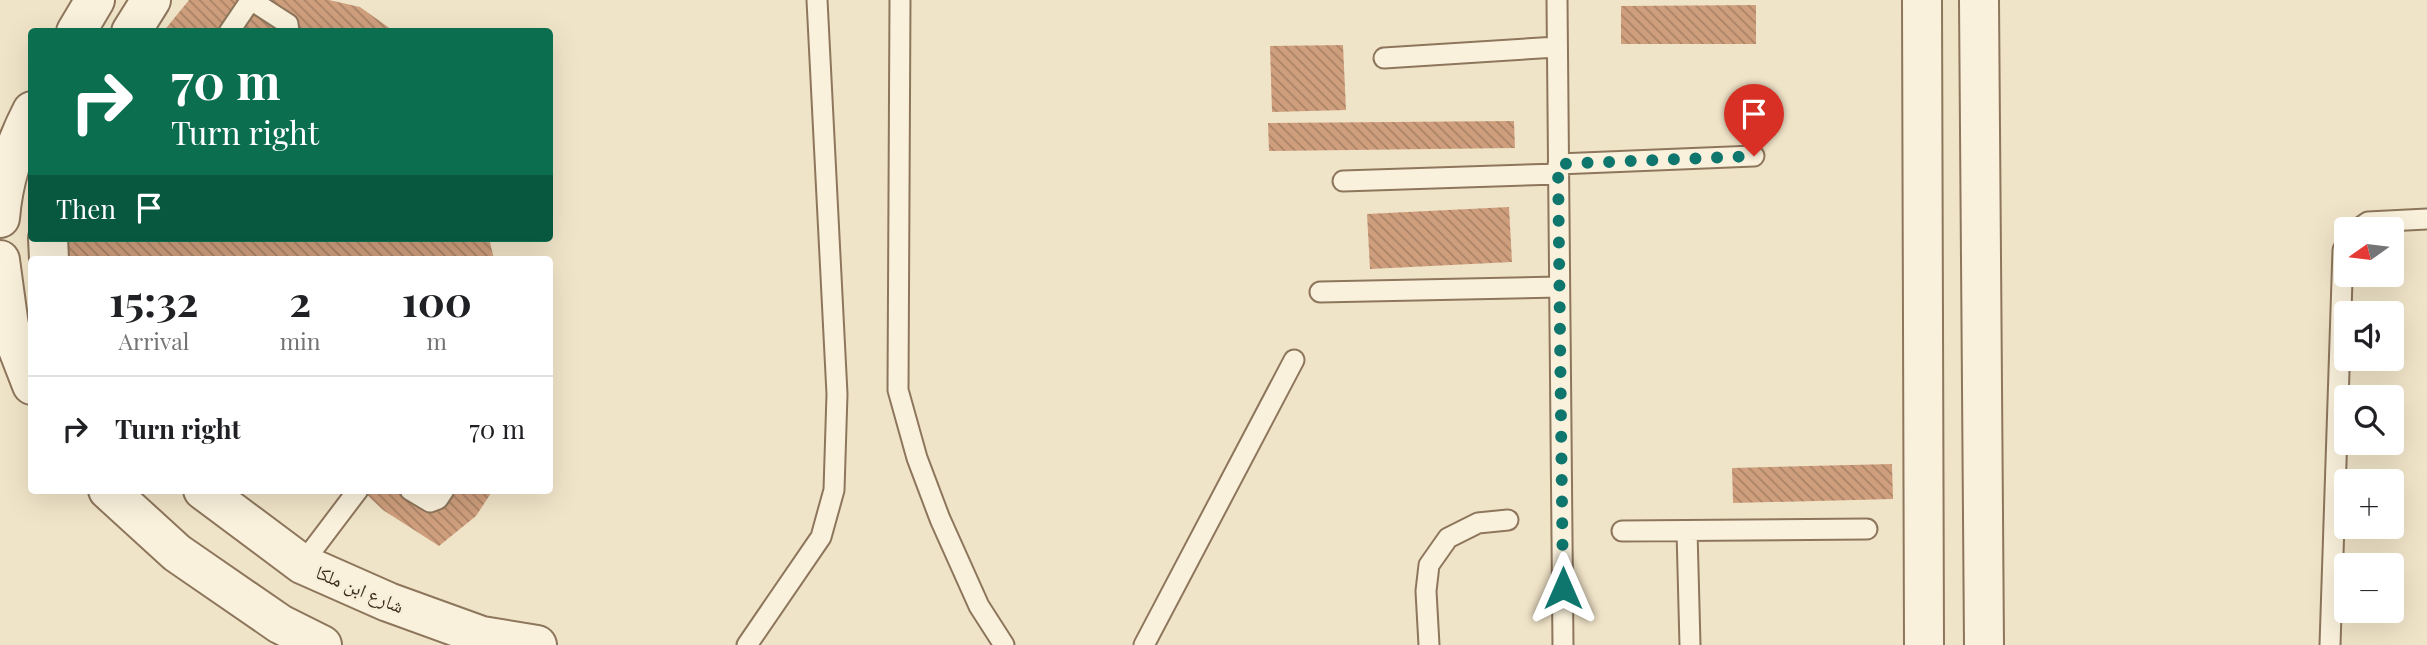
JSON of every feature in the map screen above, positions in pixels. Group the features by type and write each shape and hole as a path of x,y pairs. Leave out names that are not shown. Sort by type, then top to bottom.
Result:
{"street":[{"path":"78,28 95,0"},
{"path":"134,28 151,0"},
{"path":"1922,0 1924,645"},
{"path":"1979,0 1984,645"},
{"path":"1,197 18,138 28,119"},
{"path":"0,260 9,326 28,374"},
{"path":"112,494 177,553 280,624 322,645"},
{"name":"شارع ابن ملكا","path":"209,494 302,564 387,602 482,636 537,645"}],"lane":[{"path":"747,645 821,537 834,490 837,394 817,0"},
{"path":"900,0 898,390 917,458 940,519 979,606 1004,645"},
{"path":"1556,0 1563,645"},
{"path":"232,28 248,4 254,2 288,24 288,28"},
{"path":"1384,58 1557,47"},
{"path":"1343,181 1754,156"},
{"path":"2404,220 2427,219"},
{"path":"1320,292 1559,287"},
{"path":"2330,645 2342,287"},
{"path":"1144,645 1294,360"},
{"path":"302,564 355,494"},
{"path":"417,494 430,502 438,499 441,494"},
{"path":"1429,645 1426,591 1429,565 1448,538 1478,523 1508,520"},
{"path":"1622,531 1867,529"},
{"path":"1687,531 1690,645"}],"building":[{"path":"189,0 329,0 360,7 389,28 166,28"},
{"path":"1756,5 1756,44 1621,44 1621,6"},
{"path":"1343,45 1346,110 1272,112 1270,46"},
{"path":"1514,121 1515,148 1269,151 1268,123"},
{"path":"1509,207 1512,262 1370,269 1367,214"},
{"path":"65,242 490,242 493,256 64,256"},
{"path":"1892,464 1893,499 1733,503 1732,468"},
{"path":"366,494 490,494 476,516 439,546 383,510"}],"route":[{"path":"1563,588 1558,164 1754,156"}]}
